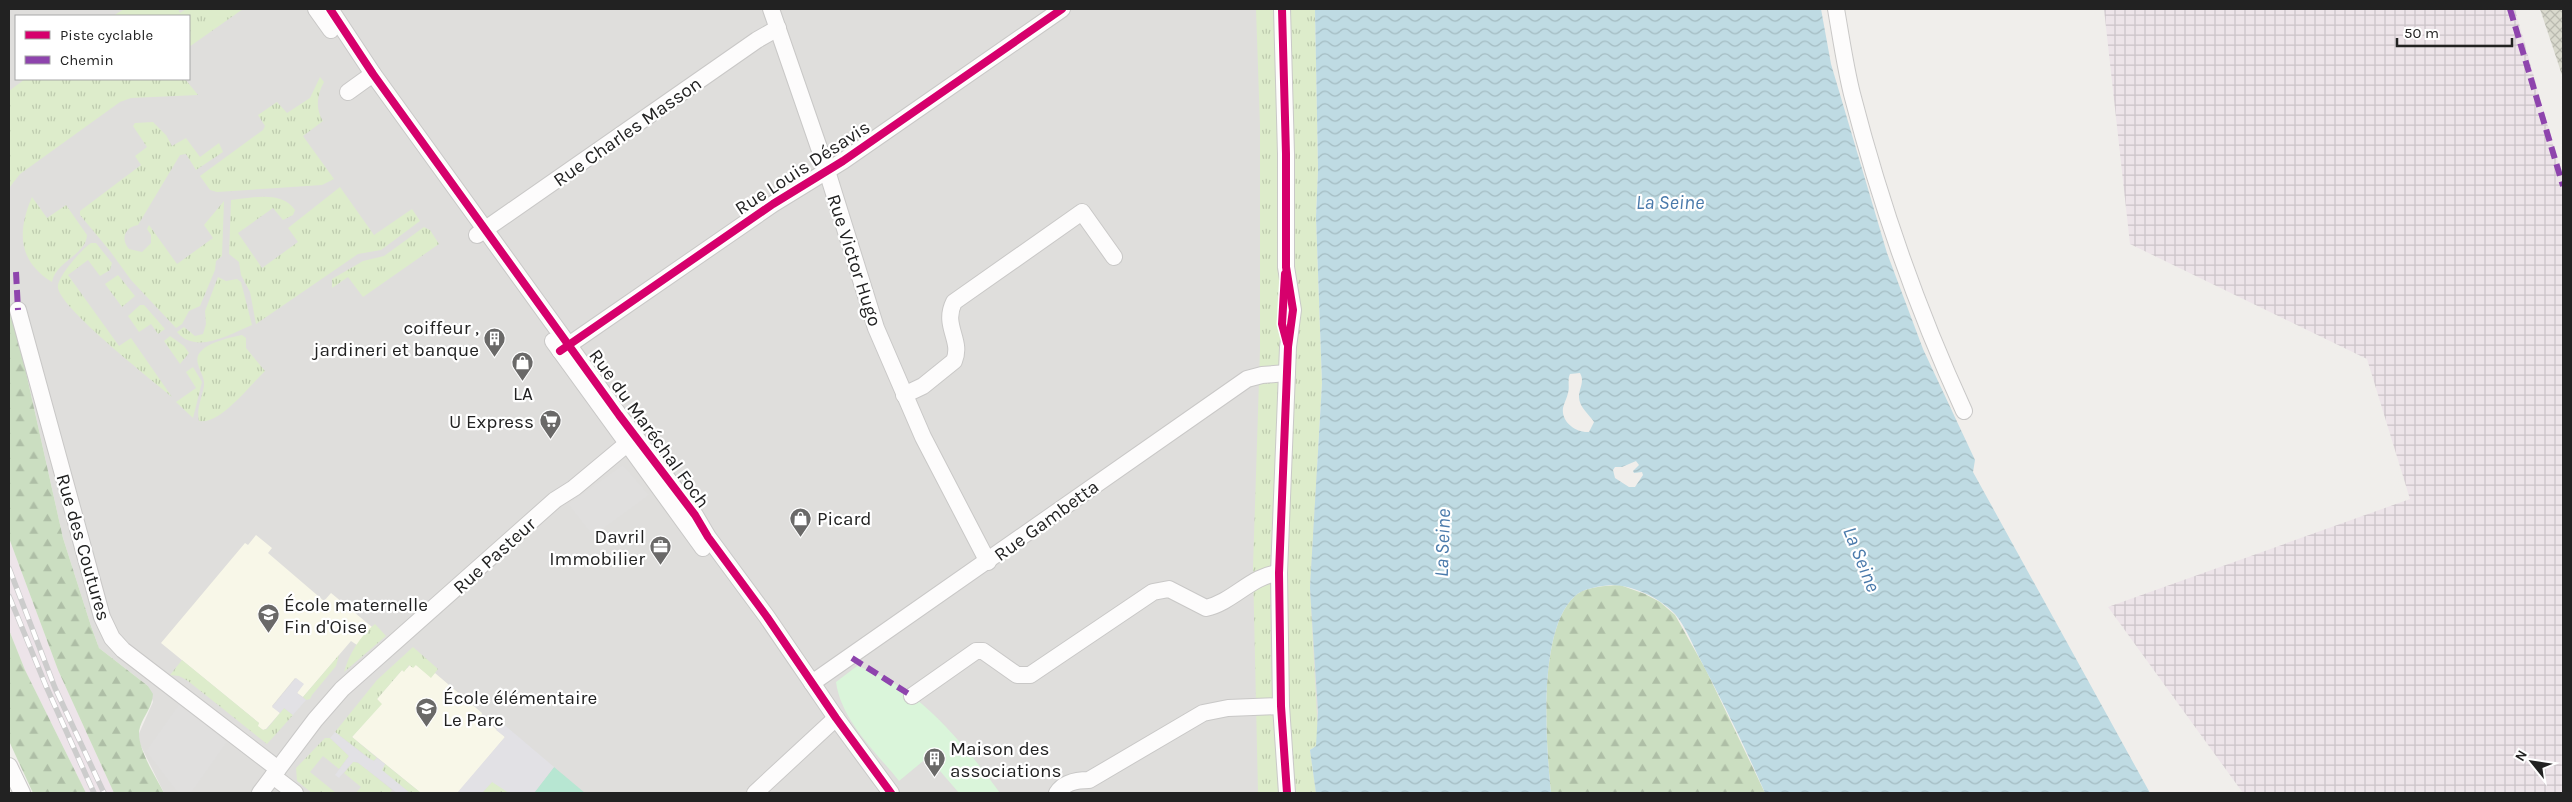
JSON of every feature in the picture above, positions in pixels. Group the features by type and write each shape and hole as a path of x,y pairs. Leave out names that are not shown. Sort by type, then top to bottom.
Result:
{"street":[{"name":"Rue du Maréchal Foch","path":"316,9 369,77 630,440 695,515 708,538 767,617 812,684 891,793"},
{"name":"Rue du Maréchal Foch","path":"330,9 369,77"},
{"name":"Rue Victor Hugo","path":"771,9 827,171 876,328 904,395 950,492 988,562"},
{"name":"Rue Louis Désavis","path":"564,348 774,204 827,171 1062,9"},
{"path":"1282,9 1286,134 1286,267 1282,290 1282,324 1288,347 1279,573 1281,706 1287,793"},
{"path":"1836,9 1852,94 1900,256 1936,350 1964,411"},
{"name":"Rue Charles Masson","path":"481,233 757,40 778,28"},
{"path":"348,92 369,77"},
{"path":"904,395 923,386 954,361 957,348 949,320 954,302 1082,212 1114,257"},
{"name":"Rue des Coutures","path":"18,310 102,617 112,638 123,650 276,773 295,793"},
{"name":"Rue Gambetta","path":"812,684 1247,379 1262,375 1287,374"},
{"name":"Rue Pasteur","path":"260,793 327,705 353,679 541,512 630,440"},
{"path":"912,696 976,651 983,651 1018,675 1030,675 1153,592 1168,590 1206,608 1223,602 1263,577 1279,573"},
{"path":"1057,793 1063,786 1073,782 1088,786 1203,714 1228,708 1281,706"},
{"path":"755,793 836,718"},
{"path":"9,766 22,793"}],"shaded area":[{"path":"9,9 1315,9 1318,735 1310,750 1316,793 164,793 137,738 153,702 148,686 99,648 63,538 9,296"},
{"path":"2104,9 2515,9 2563,180 2563,793 2243,793 2108,607 2410,499 2367,359 2130,244"},
{"path":"2540,9 2563,9 2563,78"},
{"path":"623,465 649,495 593,536 568,504"},
{"name":"École maternelle Fin d'Oise","path":"256,535 272,548 268,553 324,601 331,593 372,627 357,645 351,641 303,697 297,693 303,684 295,678 272,706 280,713 263,730 257,726 259,723 161,643 245,543 248,545"},
{"path":"9,538 58,670 114,793 86,793 25,670 9,630"},
{"name":"École élémentaire Le Parc","path":"410,665 416,665 431,677 435,673 482,713 481,716 505,737 458,793 421,793 352,737 381,704 377,699 402,670 404,671"},
{"path":"296,678 304,684 297,693 306,700 293,715 284,708 280,713 272,707"},
{"path":"180,703 227,742 191,793 178,793 146,751"},
{"path":"502,723 554,767 534,793 509,793 492,782 482,793 457,793 505,737 496,730"},
{"path":"335,732 368,758 374,761 377,758 385,764 382,770 410,793 397,793 357,762 353,762 339,778 335,775 349,756 330,738"}],"green space":[{"path":"124,9 178,9 180,13 186,9 243,9 190,46 190,15 115,15"},
{"path":"1256,9 1315,9 1318,170 1316,217 1322,383 1310,588 1318,735 1316,746 1310,750 1316,793 1258,793 1253,567 1260,350 1260,125"},
{"path":"320,77 324,82 318,97 318,106 323,121 303,136 334,179 322,185 217,192 210,190 200,176 263,130 265,126 258,115 277,102 287,113 310,98"},
{"path":"24,80 186,80 198,95 131,98 120,102 20,174 9,188 9,91"},
{"path":"153,122 166,135 172,146 186,138 200,157 219,143 223,152 196,170 186,154 180,155 138,225 130,228 125,234 124,238 129,249 142,252 151,243 151,235 147,229 149,225 177,264 213,238 204,225 224,201 222,256 216,261 215,270 200,306 189,311 182,324 176,328 131,280 80,215 80,211 141,165 135,156 147,147 133,126 135,123"},
{"path":"340,187 374,235 412,209 420,221 381,250 358,254 256,324 250,292 241,275 239,262 229,254 231,200 257,197 274,198 289,204 295,210 293,215 283,220 273,208 238,233 262,268 298,242 288,228"},
{"path":"32,197 47,218 66,205 87,235 82,248 59,269 54,275 52,282 32,265 24,245 24,222"},
{"path":"424,227 430,230 439,244 363,297 348,277 332,288 332,279 363,261 384,256"},
{"path":"91,243 96,243 112,263 110,270 100,276 88,260 68,275 119,346 131,338 172,397 90,327 63,298 58,288 58,283 76,257"},
{"path":"118,275 135,296 122,307 105,284"},
{"path":"218,277 226,281 237,279 241,282 252,325 213,340 194,342 185,339 177,332 184,327 195,336 203,334 206,324 205,311"},
{"path":"9,296 63,538 99,648 148,686 153,694 139,734 143,751 164,793 114,793 58,670 9,538"},
{"path":"140,305 144,305 165,329 158,334 151,324 139,332 128,316"},
{"path":"242,335 246,338 246,348 265,371 225,411 207,421 199,421 199,408 204,383 198,364 200,352 212,344"},
{"path":"170,336 184,346 189,353 180,364 164,341"},
{"path":"193,367 202,382 193,418 176,402 196,388 186,372"},
{"path":"1620,585 1660,602 1675,615 1706,670 1765,793 1551,793 1546,719 1549,661 1555,634 1563,612 1575,596 1590,588"},
{"path":"375,624 386,636 344,672 356,646"},
{"path":"9,630 25,670 86,793 33,793 9,741"},
{"path":"413,647 438,669 431,678 416,665 413,668 409,665 404,672 402,670 377,699 382,704 352,737 377,758 373,761 335,732 377,680"},
{"path":"339,655 336,666 310,699 306,700 303,697"},
{"path":"182,660 259,723 258,726 263,730 267,729 284,708 293,715 267,744 188,681 179,676 170,675"},
{"path":"857,666 879,675 919,701 955,736 1000,793 959,793 928,757 899,781 861,735 839,696 836,682"},
{"path":"325,738 330,738 349,756 339,769 323,756 310,772 336,793 312,793 297,781 296,768"},
{"path":"353,762 359,763 392,790 390,793 356,793 361,787 344,773"},
{"path":"385,764 421,793 410,793 381,770"},
{"path":"554,767 585,793 534,793"},
{"path":"494,782 509,793 482,793"}],"water":[{"name":"La Seine","path":"1315,9 1821,9 1831,64 1887,253 1923,349 1975,460 1973,472 2150,793 1765,793 1725,708 1679,619 1669,608 1646,594 1628,587 1611,585 1587,589 1578,593 1563,612 1555,634 1549,661 1546,719 1551,793 1316,793 1310,750 1316,746 1318,712 1310,588 1322,383 1316,217 1318,170","holes":["1580,373 1582,379 1579,401 1594,422 1589,432 1579,431 1570,426 1563,413 1563,406 1569,391 1570,374","1636,461 1639,465 1633,471 1634,473 1642,472 1643,475 1635,487 1629,487 1615,478 1613,470 1615,467 1622,467"]}],"railway":[{"path":"9,568 55,688 104,793"},
{"path":"9,596 46,686 94,793"}],"marked path":[{"path":"2510,9 2563,186"},
{"path":"16,272 18,310"},
{"path":"852,658 912,696"}],"cycle path":[{"path":"330,9 373,74 619,415 695,515 708,537 891,793"},
{"path":"560,351 773,204 843,161 1062,9"},
{"path":"1282,9 1286,154 1286,267 1293,310 1288,347 1279,573 1281,706 1287,793"},
{"path":"1285,274 1282,324 1287,343"}],"place":[{"name":"coiffeur , jardineri et banque","path":"495,357"},
{"name":"LA","path":"523,381"},
{"name":"U Express","path":"550,440"},
{"name":"Picard","path":"801,537"},
{"name":"Davril Immobilier","path":"661,566"},
{"name":"École maternelle Fin d'Oise","path":"268,634"},
{"name":"École élémentaire Le Parc","path":"427,727"},
{"name":"Maison des associations","path":"934,778"}]}
